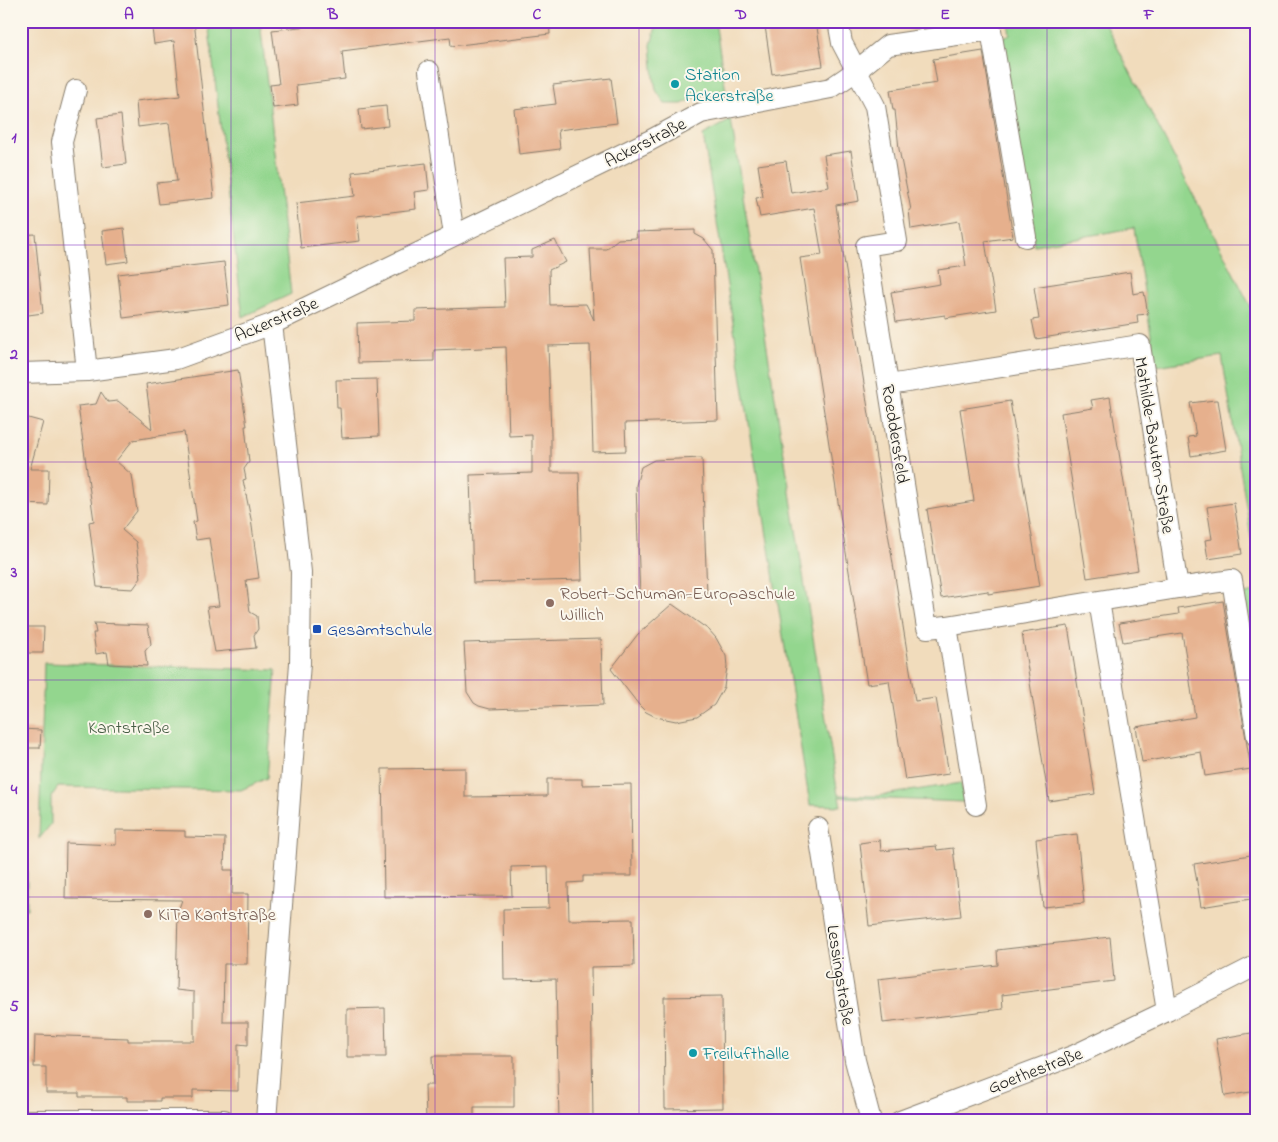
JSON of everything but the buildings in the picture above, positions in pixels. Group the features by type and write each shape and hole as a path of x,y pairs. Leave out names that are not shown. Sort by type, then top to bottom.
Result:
{"street":[{"name":"Roeddersfeld","path":"838,21 842,44 875,106 897,240 866,246 927,628 947,626"},
{"path":"856,71 888,45 991,30 1026,237"},
{"path":"429,71 454,235"},
{"name":"Ackerstraße","path":"21,372 87,371 176,359 272,324 649,141 701,113 831,88 856,71"},
{"path":"76,90 62,142 87,371"},
{"path":"266,1121 300,663 301,572 272,324"},
{"name":"Mathilde-Bauten-Straße","path":"889,385 1140,345 1178,588"},
{"path":"976,805 947,626 1232,580 1257,737"},
{"path":"1099,601 1167,1011"},
{"name":"Lessingstraße","path":"818,828 855,1060 871,1121"},
{"name":"Goethestraße","path":"900,1121 1075,1055 1257,965"},
{"path":"21,1120 224,1120"}],"green space":[{"path":"208,21 260,21 291,294 243,317"},
{"path":"660,21 715,21 726,92 697,97 682,104 665,104 656,90 651,45 657,23"},
{"path":"1008,21 1104,21 1257,319 1257,574 1222,356 1156,366 1134,228 1034,245 1001,37 1010,35"},
{"path":"731,120 838,795 877,796 961,783 964,802 839,797 841,806 810,805 703,135"},
{"path":"1257,592 1257,704 1239,595"},
{"name":"Kantstraße","path":"44,663 276,670 267,778 241,790 58,787 51,797 51,824 39,839"},
{"path":"21,841 27,847 27,909 21,909"}],"place":[{"name":"Station Ackerstraße","path":"675,84"},
{"name":"Robert-Schuman-Europaschule Willich","path":"550,603"},
{"name":"Gesamtschule","path":"317,629"},
{"name":"KiTa Kantstraße","path":"148,914"},
{"name":"Freilufthalle","path":"693,1053"}]}
